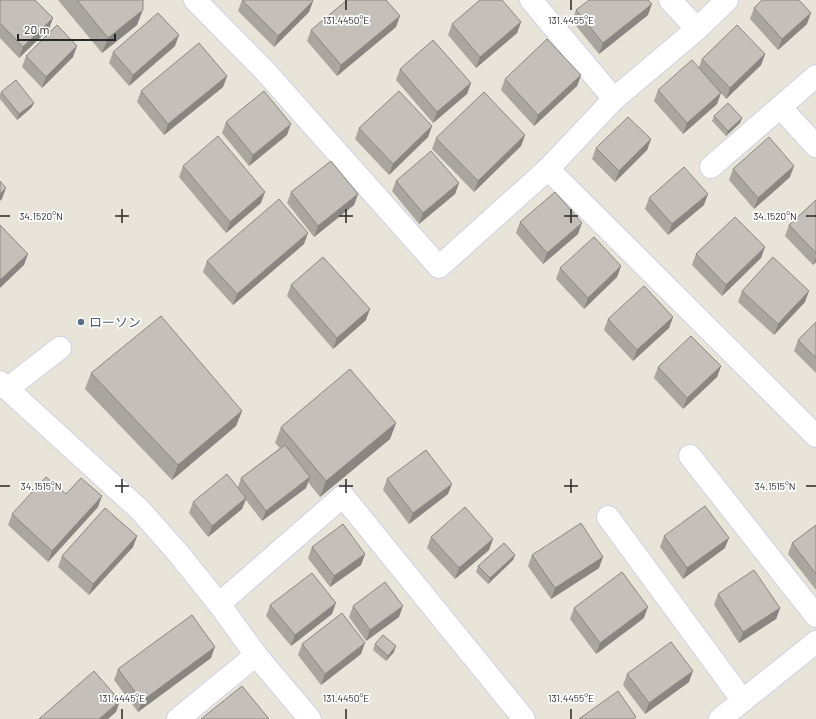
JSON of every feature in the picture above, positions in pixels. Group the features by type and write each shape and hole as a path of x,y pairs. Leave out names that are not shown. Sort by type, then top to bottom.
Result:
{"street":[{"path":"195,0 265,70 439,267 548,169 614,99 697,29 726,0"},
{"path":"531,0 614,99"},
{"path":"670,0 697,29"},
{"path":"711,167 816,76"},
{"path":"780,107 816,146"},
{"path":"548,169 816,436"},
{"path":"60,348 4,385 140,510 178,553 219,604 256,655 310,719"},
{"path":"690,456 816,616"},
{"path":"219,604 343,496 524,719"},
{"path":"608,517 743,701"},
{"path":"720,719 816,642"},
{"path":"178,719 256,655"}],"building":[{"path":"0,0 35,0 53,18 23,47 0,23"},
{"path":"77,0 143,0 143,10 108,38"},
{"path":"242,0 312,0 313,1 278,36"},
{"path":"347,0 386,0 400,16 341,65 311,30"},
{"path":"480,0 502,0 521,22 480,57 452,24"},
{"path":"589,0 648,0 652,4 603,43 576,10"},
{"path":"762,0 799,0 811,13 782,39 754,8"},
{"path":"158,13 179,35 133,75 113,52"},
{"path":"57,25 77,46 46,77 26,56"},
{"path":"737,25 765,54 730,88 702,59"},
{"path":"547,39 581,75 538,115 505,79"},
{"path":"433,40 471,83 437,112 400,69"},
{"path":"199,43 227,76 168,124 141,91"},
{"path":"692,60 721,93 687,123 658,90"},
{"path":"16,80 34,103 19,114 1,92"},
{"path":"264,91 291,124 253,155 226,122"},
{"path":"399,91 432,126 393,164 359,128"},
{"path":"484,92 525,135 478,181 436,138"},
{"path":"728,103 742,118 728,131 714,116"},
{"path":"628,117 651,139 619,171 596,148"},
{"path":"218,136 265,192 230,222 183,166"},
{"path":"769,137 794,166 758,198 733,169"},
{"path":"431,151 459,183 423,213 396,181"},
{"path":"331,161 358,194 318,226 291,192"},
{"path":"684,167 708,194 672,224 649,198"},
{"path":"0,181 6,188 0,194"},
{"path":"555,192 582,223 547,253 520,222"},
{"path":"279,199 308,233 237,294 207,261"},
{"path":"816,200 816,253 789,225"},
{"path":"735,217 765,247 726,285 696,254"},
{"path":"0,225 28,254 0,280"},
{"path":"594,237 621,266 588,298 560,268"},
{"path":"323,257 370,309 337,338 291,285"},
{"path":"773,257 809,291 778,324 742,291"},
{"path":"644,286 673,317 637,350 608,319"},
{"path":"161,316 242,411 178,465 91,373"},
{"path":"816,322 816,358 798,340"},
{"path":"691,336 721,366 687,398 658,367"},
{"path":"350,369 396,423 326,481 281,427"},
{"path":"285,445 310,477 266,511 241,478"},
{"path":"426,450 452,484 413,513 387,479"},
{"path":"227,474 246,498 212,526 193,502"},
{"path":"46,477 66,494 81,478 102,496 52,551 12,514"},
{"path":"705,506 729,538 687,568 664,536"},
{"path":"465,507 493,539 459,568 431,537"},
{"path":"105,508 137,536 93,584 62,556"},
{"path":"581,523 603,557 555,588 532,555"},
{"path":"343,524 365,554 334,576 312,547"},
{"path":"816,525 816,574 792,543"},
{"path":"504,543 515,555 490,578 478,566"},
{"path":"754,570 780,608 743,632 718,594"},
{"path":"622,572 648,607 600,643 574,608"},
{"path":"312,573 336,603 295,635 270,605"},
{"path":"385,582 403,606 370,630 353,606"},
{"path":"342,613 365,643 325,674 302,644"},
{"path":"192,615 215,647 142,701 118,669"},
{"path":"383,635 396,646 388,656 375,644"},
{"path":"671,642 693,671 649,703 627,674"},
{"path":"94,671 120,701 99,719 39,719"},
{"path":"242,686 269,719 201,719"},
{"path":"618,691 636,717 633,719 579,719"}],"place":[{"name":"ローソン","path":"81,322"}]}
